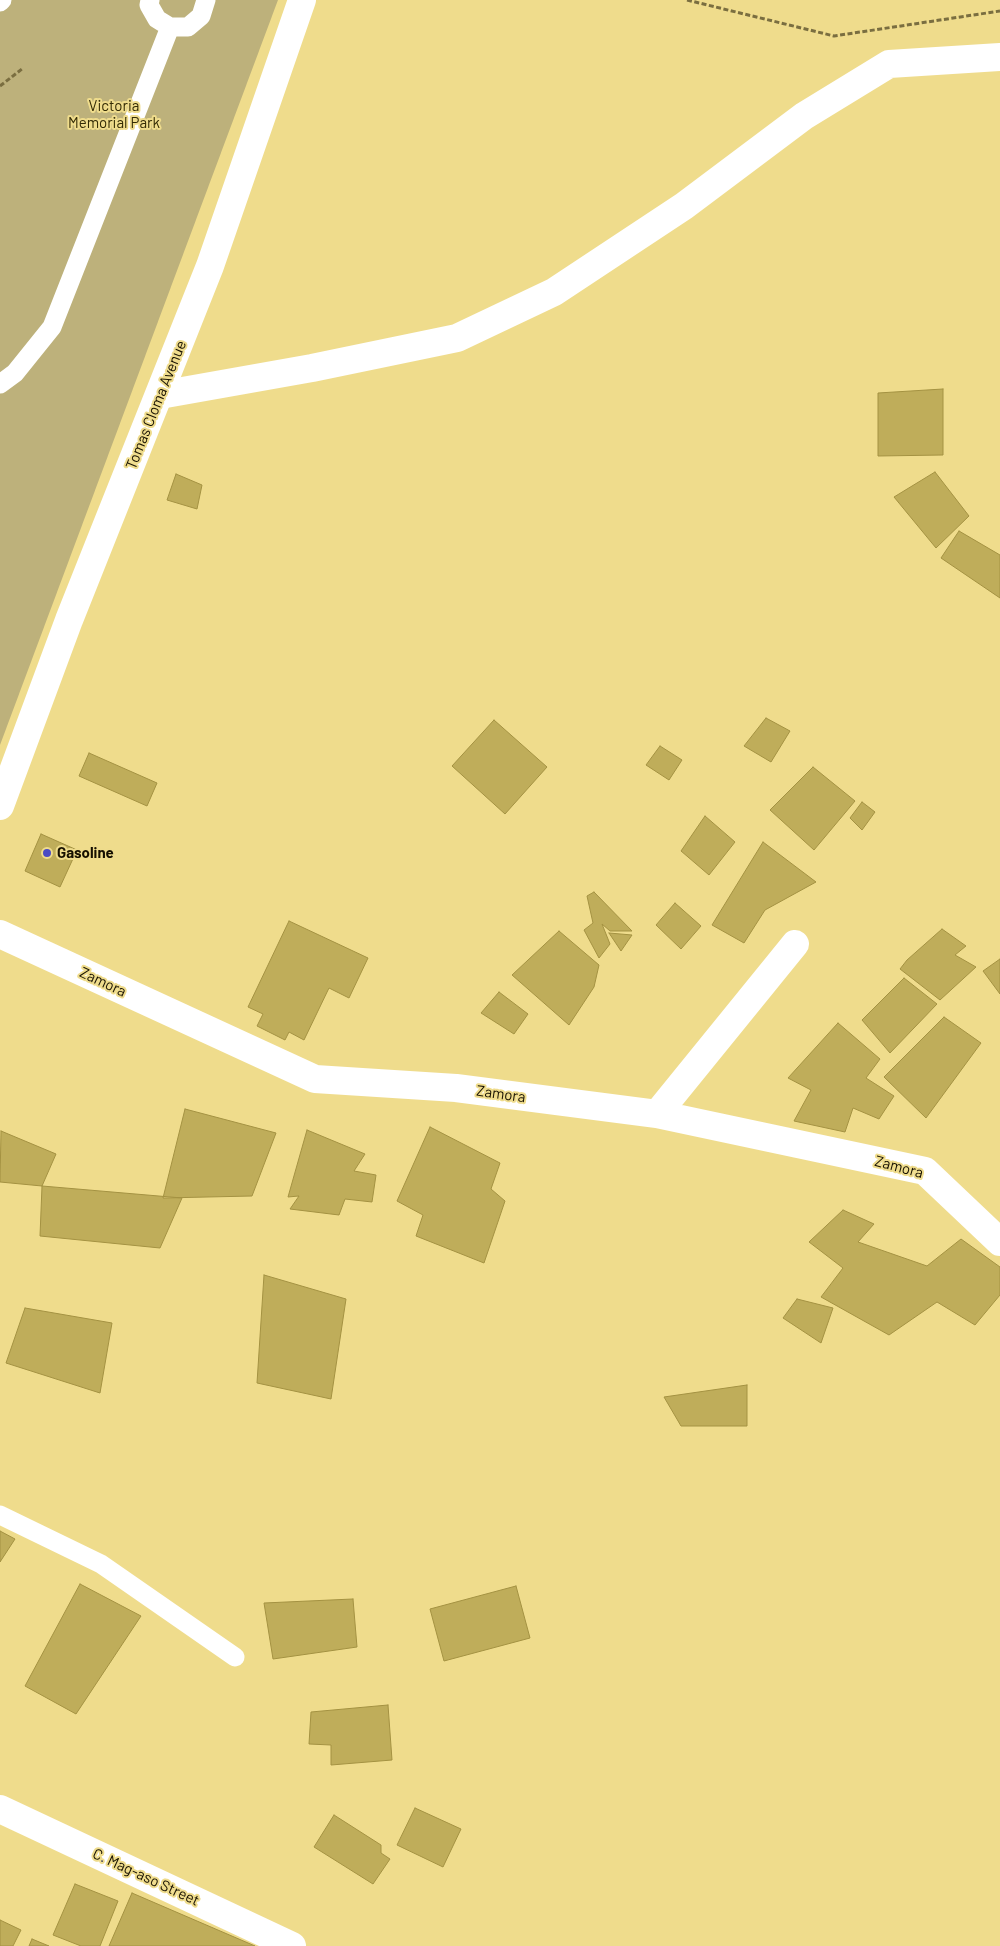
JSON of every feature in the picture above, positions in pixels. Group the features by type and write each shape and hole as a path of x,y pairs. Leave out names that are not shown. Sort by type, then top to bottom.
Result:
{"street":[{"name":"Tomas Cloma Avenue","path":"0,806 69,620 210,266 302,0"},
{"path":"160,395 312,368 457,338 554,292 684,206 804,116 889,64 1000,57"},
{"name":"Zamora","path":"0,934 315,1079 456,1088 657,1114 925,1171 1000,1242"},
{"path":"657,1114 795,944"},
{"name":"C. Mag-aso Street","path":"0,1808 292,1946"}],"lane":[{"path":"150,0 149,5 157,19 170,27 188,27 201,16 206,0"},
{"path":"0,384 15,373 52,327 170,27"},
{"path":"0,1515 101,1564 235,1657"}],"path":[{"path":"687,0 834,36 1000,11"},
{"path":"0,86 22,69"}],"green space":[{"name":"Victoria Memorial Park","path":"0,0 278,0 0,745"}],"building":[{"path":"943,389 943,455 878,456 878,393"},
{"path":"935,472 969,516 936,548 894,497"},
{"path":"176,474 202,485 197,509 167,500"},
{"path":"959,531 1000,555 1000,598 941,558"},
{"path":"766,718 790,731 771,762 744,746"},
{"path":"494,720 547,767 505,814 452,766"},
{"path":"660,746 682,760 669,780 646,765"},
{"path":"89,753 157,783 147,806 79,776"},
{"path":"813,767 855,801 814,850 770,810"},
{"path":"862,802 875,812 862,830 850,818"},
{"path":"705,816 735,842 709,875 681,851"},
{"path":"41,834 77,850 60,887 25,871"},
{"path":"763,842 816,882 765,910 744,943 712,925"},
{"path":"594,892 632,931 610,931 602,924 610,944 599,958 584,930 593,923 587,896"},
{"path":"675,903 701,926 681,949 656,925"},
{"path":"289,921 368,958 349,998 329,988 304,1040 289,1032 285,1040 257,1026 263,1014 248,1007"},
{"path":"942,929 966,946 955,955 976,967 940,1000 900,969 907,960"},
{"path":"559,931 599,965 594,987 569,1025 512,975"},
{"path":"609,933 632,935 621,951"},
{"path":"1000,959 1000,994 983,971"},
{"path":"904,978 937,1004 890,1053 862,1020"},
{"path":"499,992 528,1014 514,1034 481,1013"},
{"path":"944,1017 981,1043 926,1118 884,1077"},
{"path":"838,1023 880,1059 866,1078 894,1096 879,1119 853,1108 845,1132 794,1121 811,1090 788,1078"},
{"path":"185,1109 276,1133 252,1196 163,1198"},
{"path":"430,1127 500,1163 491,1189 505,1201 484,1263 416,1236 423,1215 397,1201"},
{"path":"307,1130 365,1154 354,1171 376,1175 372,1202 345,1199 339,1215 290,1209 299,1196 288,1197"},
{"path":"1,1131 56,1154 42,1186 0,1182"},
{"path":"42,1186 182,1198 160,1248 40,1236"},
{"path":"843,1210 874,1224 858,1242 927,1266 961,1239 1000,1267 1000,1295 975,1325 937,1302 889,1335 821,1297 843,1268 809,1242"},
{"path":"264,1275 346,1299 331,1399 257,1383"},
{"path":"797,1299 833,1308 821,1343 783,1318"},
{"path":"25,1308 112,1323 100,1393 6,1363"},
{"path":"747,1385 747,1426 681,1426 664,1397"},
{"path":"0,1531 15,1539 0,1562"},
{"path":"80,1584 141,1616 76,1714 25,1686"},
{"path":"516,1586 530,1638 444,1661 430,1609"},
{"path":"353,1599 357,1647 273,1659 264,1603"},
{"path":"388,1705 392,1760 331,1765 331,1745 309,1744 311,1712"},
{"path":"415,1808 461,1829 443,1867 397,1845"},
{"path":"334,1815 381,1845 381,1853 390,1859 373,1884 314,1847"},
{"path":"75,1884 118,1901 100,1946 81,1946 53,1935"},
{"path":"132,1893 255,1946 109,1946"},
{"path":"0,1920 21,1930 13,1946 0,1946"},
{"path":"32,1939 49,1946 29,1946"}],"place":[{"name":"Gasoline","path":"47,853"}]}
